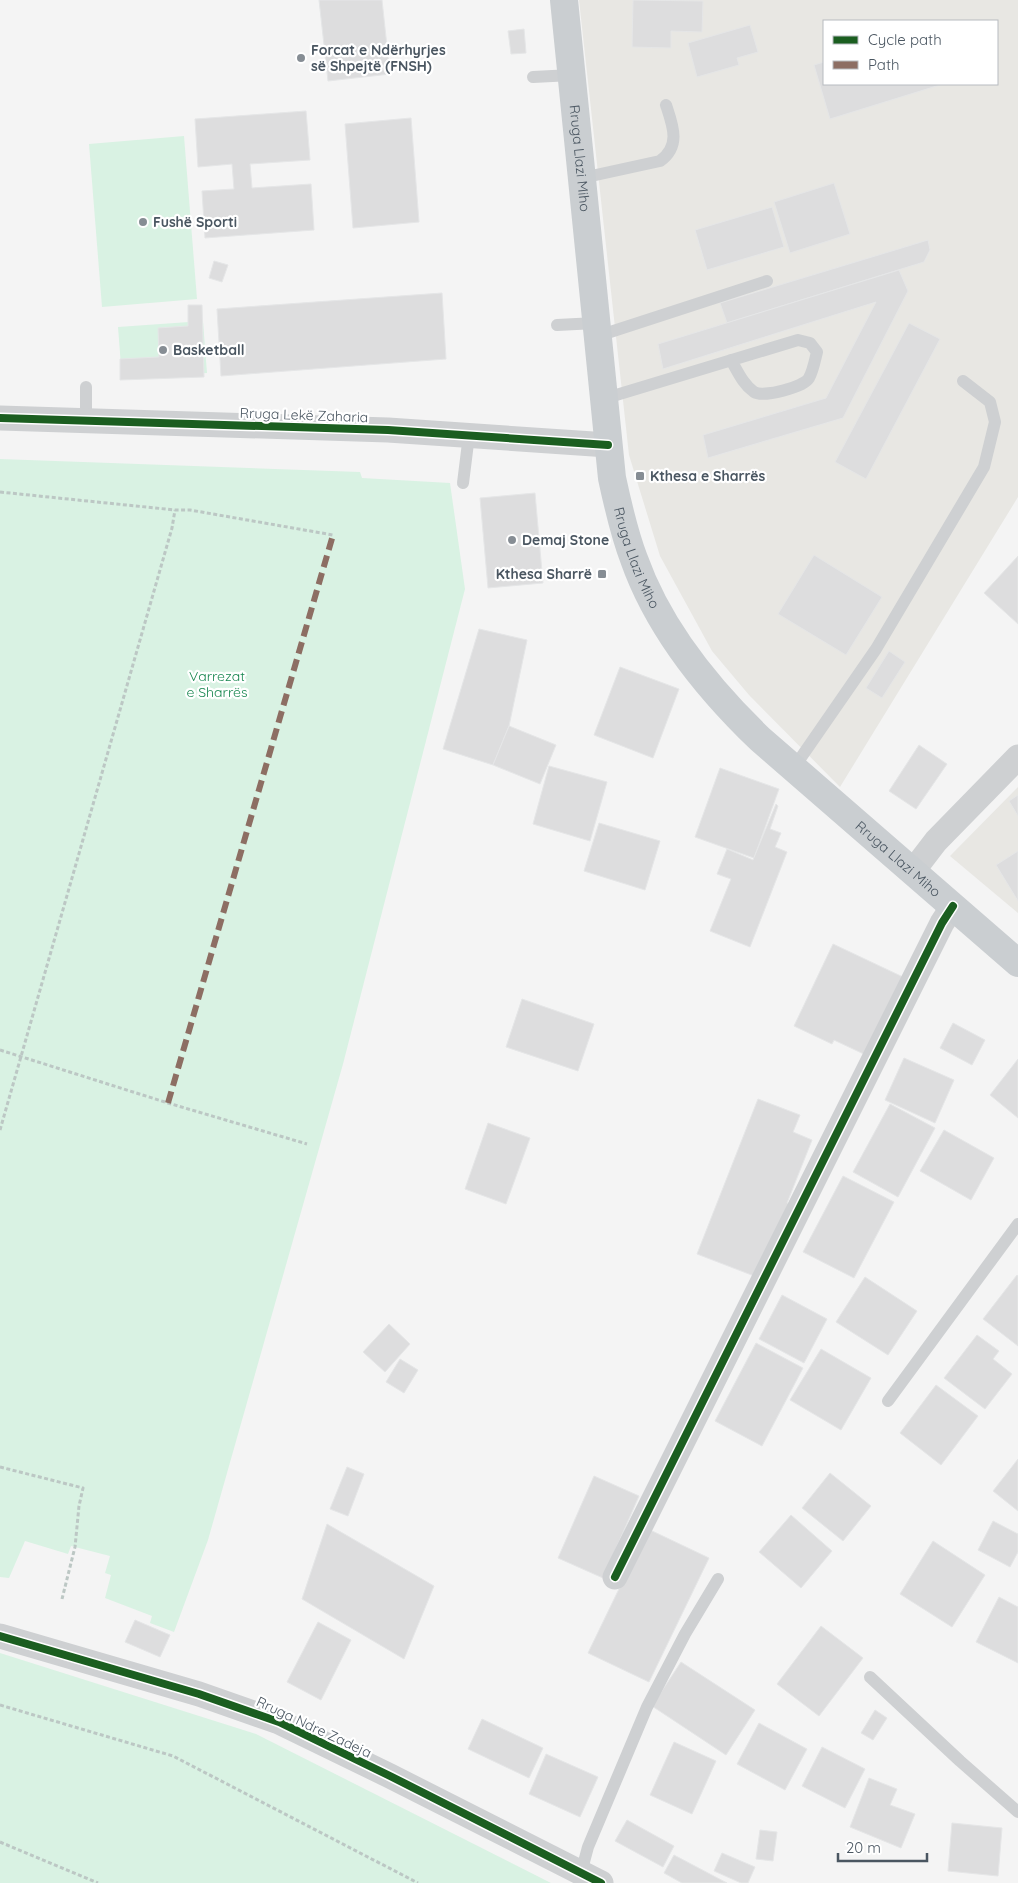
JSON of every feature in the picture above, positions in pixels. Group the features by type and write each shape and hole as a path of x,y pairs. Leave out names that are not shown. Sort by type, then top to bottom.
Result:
{"main road":[{"name":"Rruga Llazi Miho","path":"564,0 608,445 616,498 634,560 650,596 712,690 760,739 1018,963"}],"street":[{"name":"Rruga Lekë Zaharia","path":"0,418 388,430 608,445"},
{"path":"912,871 936,841 1018,757"},
{"path":"615,1577 929,949 953,906"},
{"name":"Rruga Ndre Zadeja","path":"0,1636 199,1694 279,1722 591,1878"}],"lane":[{"path":"533,77 572,75"},
{"path":"582,178 660,161 668,155 672,149 673,139 672,123 666,105"},
{"path":"558,325 597,329 768,281"},
{"path":"603,399 731,360 798,340 810,343 817,352 809,379 803,384 768,394 756,394 745,384 731,360"},
{"path":"793,769 876,649 984,467 995,422 990,402 963,381"},
{"path":"86,387 86,420"},
{"path":"463,483 469,435"},
{"path":"888,1401 1018,1224"},
{"path":"591,1878 588,1847 647,1707 685,1634 718,1579"},
{"path":"870,1677 1018,1812"}],"path":[{"path":"0,492 190,510 333,535"},
{"path":"0,1130 115,733 172,528 175,510"},
{"path":"0,1050 307,1144"},
{"path":"0,1466 82,1488 75,1547 62,1600"},
{"path":"0,1705 173,1756 418,1883"},
{"path":"0,1842 98,1883"}],"shaded area":[{"path":"579,0 1018,0 1018,497 840,787 749,695 712,651 660,556 629,455"},
{"path":"1018,787 1018,913 950,856"}],"green space":[{"name":"Fushë Sporti","path":"184,136 197,299 102,307 89,144"},
{"name":"Basketball","path":"203,321 207,373 122,379 118,327"},
{"name":"Varrezat e Sharrës","path":"0,459 360,472 362,478 450,483 465,589 343,1064 208,1540 174,1632 150,1623 152,1616 105,1598 111,1575 105,1573 110,1556 71,1546 68,1554 25,1541 9,1578 0,1577"},
{"path":"0,1653 256,1734 551,1883 0,1883"}],"building":[{"path":"319,0 382,0 390,74 328,81"},
{"path":"633,0 703,1 702,32 671,31 671,48 632,47"},
{"path":"750,25 758,52 737,58 739,65 697,77 688,43"},
{"path":"524,29 526,53 511,54 508,31"},
{"path":"823,62 823,85 940,85 830,119 814,65"},
{"path":"306,111 310,160 250,164 252,188 311,184 314,230 205,238 202,191 234,189 232,164 198,167 195,119"},
{"path":"411,118 419,222 353,228 345,124"},
{"path":"834,183 850,234 790,253 774,202"},
{"path":"772,207 784,247 707,270 695,230"},
{"path":"928,240 930,250 924,262 727,323 720,303"},
{"path":"214,261 228,265 222,282 209,278"},
{"path":"899,270 908,291 843,418 708,458 703,435 826,398 876,302 663,369 658,344"},
{"path":"442,293 446,359 221,376 217,309"},
{"name":"Basketball","path":"188,305 202,305 204,377 120,380 120,359 159,357 158,328 188,326"},
{"path":"909,323 940,339 866,479 835,462"},
{"name":"Demaj Stone","path":"535,493 543,583 488,588 480,498"},
{"path":"814,555 882,597 846,655 778,614"},
{"path":"1018,556 1018,624 984,593"},
{"path":"479,629 527,640 509,726 493,765 443,749"},
{"path":"889,651 905,662 882,698 866,688"},
{"path":"620,667 679,689 653,758 594,735"},
{"path":"509,726 556,745 540,784 493,765"},
{"path":"919,745 947,764 916,809 889,791"},
{"path":"549,766 607,782 590,841 533,824"},
{"path":"720,768 779,789 754,858 695,837"},
{"path":"1018,795 1018,816 1009,801"},
{"path":"776,804 778,806 770,829 781,833 775,847 787,852 750,947 710,931 731,879 717,874 727,849 753,860"},
{"path":"599,823 660,841 645,890 584,871"},
{"path":"1018,851 1018,901 996,865"},
{"path":"833,944 905,978 868,1056 834,1040 832,1044 794,1026"},
{"path":"522,999 594,1024 578,1071 506,1047"},
{"path":"953,1023 985,1040 972,1065 940,1048"},
{"path":"904,1058 954,1080 935,1123 885,1100"},
{"path":"1018,1059 1018,1118 990,1095"},
{"path":"758,1099 800,1115 793,1132 812,1140 787,1203 791,1205 762,1279 697,1254"},
{"path":"890,1104 935,1128 898,1197 853,1172"},
{"path":"488,1123 530,1138 506,1204 465,1189"},
{"path":"944,1130 994,1158 971,1200 920,1171"},
{"path":"843,1176 894,1202 854,1278 803,1252"},
{"path":"1018,1276 1018,1346 983,1319"},
{"path":"865,1277 917,1311 888,1355 836,1322"},
{"path":"782,1295 827,1319 804,1363 759,1339"},
{"path":"389,1324 410,1344 385,1372 363,1352"},
{"path":"977,1335 999,1351 993,1359 1012,1374 985,1409 944,1378"},
{"path":"756,1343 803,1368 762,1446 715,1421"},
{"path":"821,1349 871,1378 841,1430 790,1400"},
{"path":"400,1359 418,1370 404,1393 386,1382"},
{"path":"936,1385 978,1416 941,1465 900,1433"},
{"path":"1018,1459 1018,1511 993,1491"},
{"path":"347,1467 364,1474 348,1516 330,1509"},
{"path":"830,1473 871,1506 843,1541 802,1508"},
{"path":"594,1476 639,1496 603,1578 558,1558"},
{"path":"791,1515 832,1551 801,1588 759,1552"},
{"path":"993,1521 1018,1534 1018,1552 1010,1567 978,1550"},
{"path":"327,1524 434,1586 404,1659 302,1599"},
{"path":"648,1529 709,1558 649,1682 588,1653"},
{"path":"933,1541 985,1575 952,1627 900,1594"},
{"path":"999,1597 1018,1607 1018,1663 976,1642"},
{"path":"135,1620 170,1635 160,1657 125,1642"},
{"path":"318,1622 351,1640 321,1700 287,1682"},
{"path":"821,1626 863,1658 819,1716 777,1684"},
{"path":"681,1662 755,1710 726,1755 652,1706"},
{"path":"875,1710 887,1718 873,1740 861,1733"},
{"path":"482,1719 543,1748 529,1778 468,1749"},
{"path":"759,1723 807,1749 785,1790 737,1764"},
{"path":"674,1742 716,1761 692,1814 650,1795"},
{"path":"822,1747 865,1769 845,1808 802,1786"},
{"path":"546,1754 598,1777 580,1817 529,1794"},
{"path":"869,1778 897,1789 890,1805 915,1814 901,1848 850,1827"},
{"path":"627,1820 674,1846 663,1867 615,1841"},
{"path":"952,1823 1002,1828 998,1876 948,1871"},
{"path":"760,1830 777,1832 773,1861 756,1859"},
{"path":"722,1853 755,1867 748,1883 741,1883 714,1871"},
{"path":"674,1855 727,1883 682,1883 664,1873"}],"marked path":[{"path":"168,1103 333,535"}],"cycle path":[{"path":"0,418 388,430 608,445"},
{"path":"615,1577 942,923 953,906"},
{"path":"0,1636 199,1694 279,1722 601,1883"}],"place":[{"name":"Forcat e Ndërhyrjes së Shpejtë (FNSH)","path":"301,58"},
{"name":"Fushë Sporti","path":"143,222"},
{"name":"Basketball","path":"163,350"},
{"name":"Kthesa e Sharrës","path":"640,476"},
{"name":"Demaj Stone","path":"512,540"},
{"name":"Kthesa Sharrë","path":"602,574"}]}
